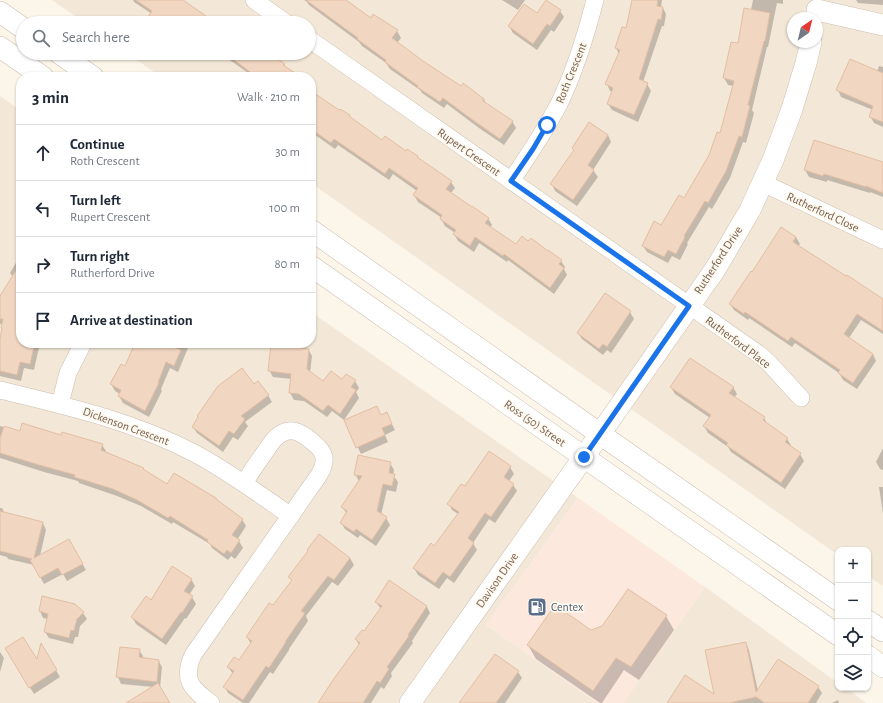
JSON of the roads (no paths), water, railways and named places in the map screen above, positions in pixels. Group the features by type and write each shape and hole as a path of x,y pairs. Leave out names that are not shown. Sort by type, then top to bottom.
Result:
{"street":[{"path":"254,0 276,16"},
{"name":"Roth Crescent","path":"511,181 533,149 560,102 575,67 595,0"},
{"path":"817,9 883,25"},
{"path":"0,12 16,23"},
{"name":"Rupert Crescent","path":"316,44 689,306"},
{"path":"0,46 16,58"},
{"name":"Rutherford Drive","path":"584,457 720,262 750,210 773,160 789,119 810,48"},
{"path":"19,60 36,72"},
{"path":"69,60 86,72"},
{"name":"Rutherford Close","path":"763,183 883,240"},
{"path":"316,234 835,598"},
{"name":"Ross (50) Street","path":"316,269 835,633"},
{"name":"Rutherford Place","path":"689,306 760,355 801,398"},
{"path":"60,404 68,373 80,348"},
{"name":"Dickenson Crescent","path":"0,390 60,404 147,432 194,453 218,466 291,516"},
{"path":"211,703 198,692 188,679 189,664 193,654 319,475 322,469 324,457 320,450 311,441 301,434 286,431 279,434 273,441 244,483"},
{"name":"Davison Drive","path":"410,703 584,457"},
{"path":"871,623 883,631"},
{"path":"871,658 883,667"}],"place":[{"name":"Centex","path":"537,607"}]}
